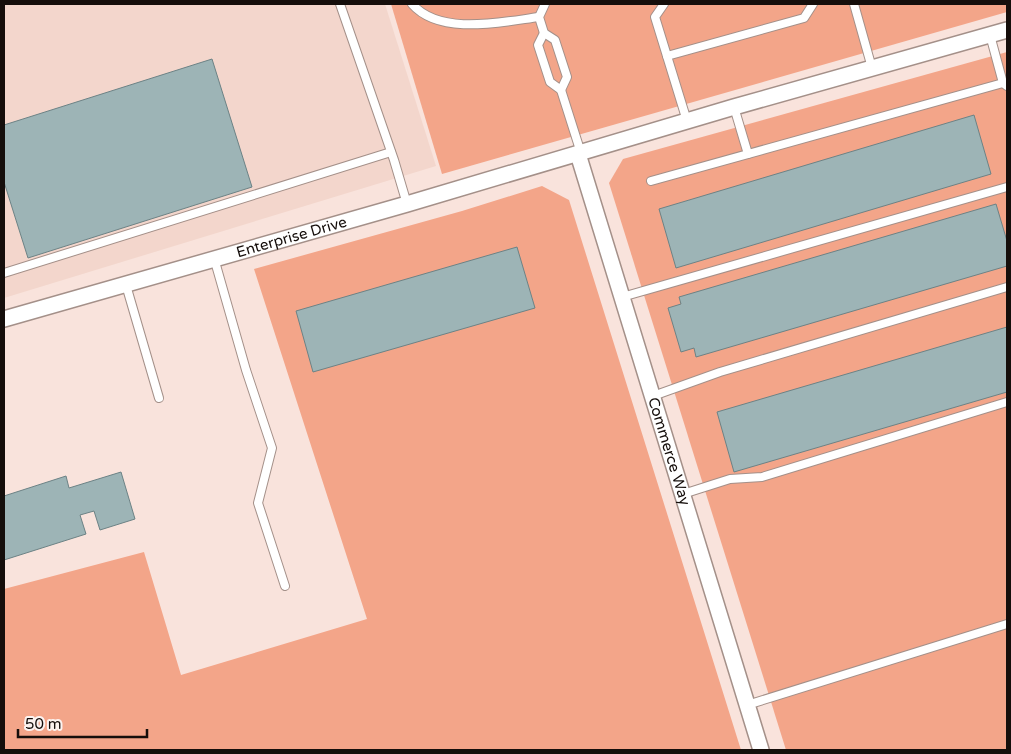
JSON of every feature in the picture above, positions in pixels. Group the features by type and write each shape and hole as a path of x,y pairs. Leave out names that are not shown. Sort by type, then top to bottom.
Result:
{"street":[{"name":"Enterprise Drive","path":"4,319 407,204 687,120 1007,30"},
{"name":"Commerce Way","path":"579,153 761,750"}],"lane":[{"path":"340,4 392,152 407,204"},
{"path":"412,4 434,20 473,25 539,17"},
{"path":"545,4 539,17 544,33 555,40 567,77 561,90"},
{"path":"664,4 655,17 687,120"},
{"path":"667,56 804,18 812,4"},
{"path":"854,4 872,68"},
{"path":"544,33 538,45 550,82 561,90 579,153"},
{"path":"651,181 1005,85 990,35"},
{"path":"734,107 748,154"},
{"path":"4,273 392,152"},
{"path":"622,297 1007,187"},
{"path":"214,258 246,370 272,448 258,503 285,586"},
{"path":"126,284 159,398"},
{"path":"653,396 720,372 1007,287"},
{"path":"682,494 730,479 762,476 1007,402"},
{"path":"747,705 1007,624"}],"shaded area":[{"path":"4,4 385,4 436,166 4,298"},
{"path":"391,4 1007,4 1007,12 442,174"},
{"path":"1007,52 1007,750 786,750 609,183 623,159"},
{"path":"542,186 569,200 741,750 4,750 4,589 144,552 181,675 367,619 254,269 462,211"}],"building":[{"path":"212,59 252,187 28,258 4,182 4,125"},
{"path":"974,115 991,174 676,268 659,209"},
{"path":"996,204 1007,241 1007,266 696,357 694,348 681,352 668,308 681,304 679,297"},
{"path":"517,247 535,308 313,372 296,311"},
{"path":"1007,327 1007,392 734,472 717,412"},
{"path":"121,472 135,519 100,530 94,511 80,515 86,534 4,560 4,496 66,476 69,488"}]}
